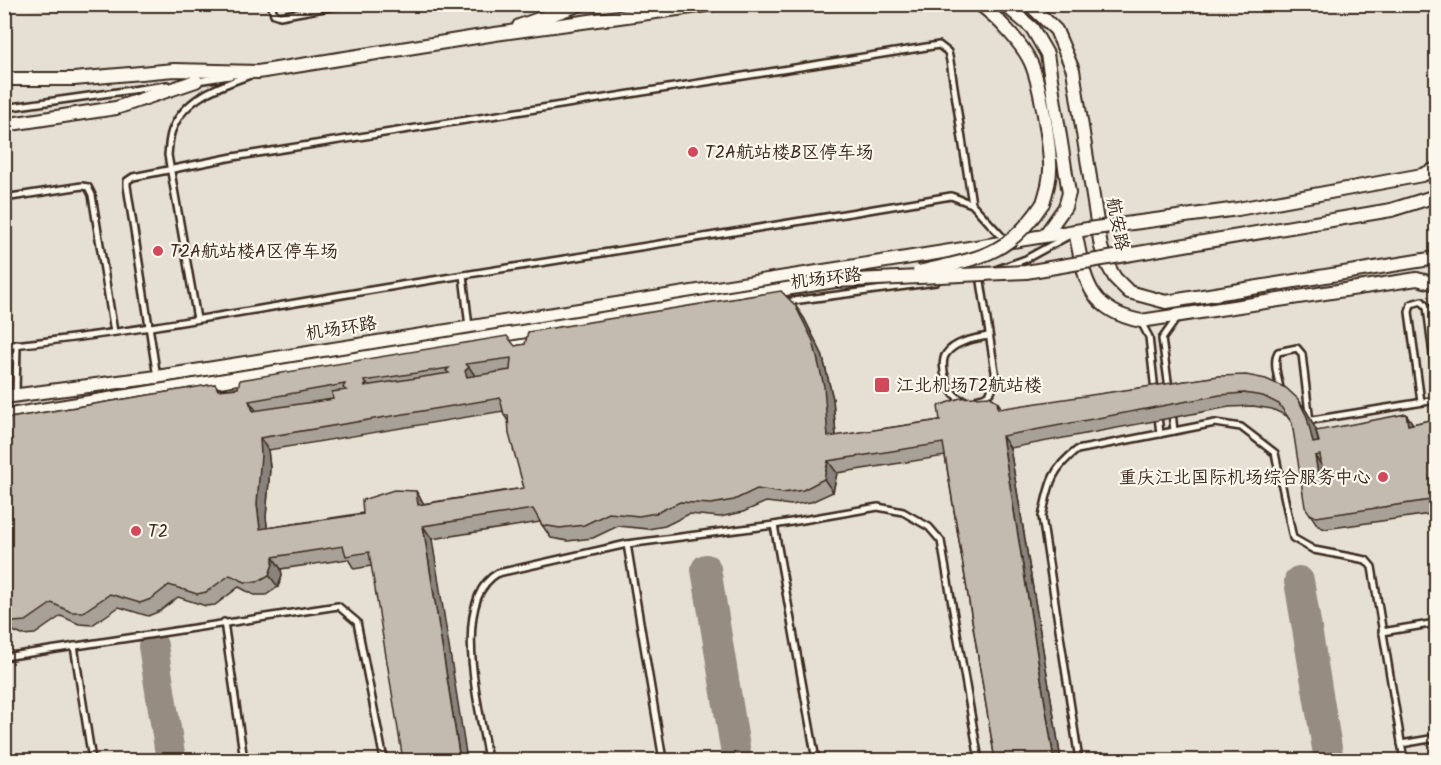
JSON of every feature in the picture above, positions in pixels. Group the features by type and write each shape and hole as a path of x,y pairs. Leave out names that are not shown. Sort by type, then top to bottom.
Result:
{"street":[{"path":"495,34 580,4"},
{"path":"897,277 978,257 999,249 1018,237 1043,203 1049,181 1050,161 1036,79 1030,61 979,4"},
{"path":"1004,4 1019,14 1032,28 1047,54 1069,193 1065,207 1045,235"},
{"name":"航安路","path":"1029,4 1056,30 1073,70 1101,247 1115,278 1130,292 1166,302 1437,258"},
{"path":"4,79 74,79 174,70 258,72 495,34 710,5"},
{"path":"4,125 116,108 196,81"},
{"name":"机场环路","path":"10,396 157,376 1045,235 1238,210 1422,176 1437,169"},
{"path":"897,277 1026,272 1392,210 1437,196"},
{"path":"1075,231 1085,279 1092,294 1110,312 1141,321 1417,279 1437,284"},
{"name":"机场环路","path":"4,416 835,281 897,277"}],"lane":[{"path":"271,4 277,15 346,4"},
{"path":"297,4 298,12"},
{"path":"157,376 127,181 133,177 170,169 939,45 948,52 950,61 972,204"},
{"path":"4,108 258,72"},
{"path":"197,319 168,155 172,128 186,107 213,89 258,72"},
{"path":"4,198 88,187 92,195 114,332"},
{"path":"4,346 149,327 463,275 721,236 951,196 972,204 1006,241"},
{"name":"机场环路","path":"779,302 980,275 1034,255 1075,231"},
{"path":"463,275 469,327"},
{"path":"980,275 996,378 993,391 986,397 961,401 954,398 948,386 943,362 945,354 959,344 988,336"},
{"path":"1421,402 1409,312 1411,304 1418,301 1422,301 1427,308 1437,379"},
{"path":"1170,397 1162,339 1178,316"},
{"path":"1141,321 1149,337 1156,402"},
{"path":"495,346 542,338"},
{"path":"10,396 17,344"},
{"path":"1284,406 1275,359 1278,352 1297,348 1302,354 1312,432"},
{"path":"1298,420 1310,421 1437,400"},
{"path":"1171,408 1174,431"},
{"path":"1157,412 1160,434"},
{"path":"1078,760 1042,517 1050,478 1062,461 1077,450 1215,423 1241,427 1275,453 1293,538 1314,550 1366,560 1372,567 1404,760"},
{"path":"488,760 470,633 474,603 480,588 487,579 498,573 627,544 774,525 878,507 903,512 929,527 941,541 979,760"},
{"path":"774,525 816,760"},
{"path":"627,544 663,760"},
{"path":"4,657 328,605 344,609 357,622 384,760"},
{"path":"224,622 244,760"},
{"path":"1383,632 1437,623"},
{"path":"74,646 92,760"},
{"path":"1401,744 1437,738"}],"shaded area":[{"path":"76,4 1436,5 1436,760 5,760 4,15"}],"building":[{"name":"T2","path":"781,291 795,305 813,341 824,386 828,437 940,420 938,406 960,398 989,396 997,401 998,409 1219,376 1246,375 1266,379 1286,388 1298,399 1307,417 1313,443 1319,442 1316,431 1406,414 1408,425 1434,419 1433,413 1437,412 1437,424 1435,425 1437,499 1316,517 1310,514 1305,507 1292,423 1279,404 1263,396 1244,393 1220,395 1002,436 1054,760 995,760 943,443 828,461 824,479 803,490 783,493 757,489 734,500 711,504 680,502 656,513 639,516 609,513 584,525 560,528 542,525 533,509 423,526 460,760 403,760 369,552 346,556 343,546 273,557 269,575 257,582 245,582 230,575 206,592 197,594 169,585 151,599 140,603 110,594 83,612 71,612 52,603 26,621 13,622 4,619 4,419 215,384 218,390 238,388 240,380 507,336 515,346 525,344 528,332","holes":["511,358 510,370 467,377 465,371 469,367 466,364","449,368 446,371 449,373 364,386 367,384 364,381","345,384 343,388 346,390 332,392 333,399 253,411 249,401","500,398 504,415 508,415 509,434 524,488 418,505 416,491 394,490 362,500 363,514 260,529 257,504 260,438","1320,455 1323,473 1318,474 1315,456"]}],"taxiway":[{"path":"706,569 737,760"},
{"path":"1299,581 1329,760"},
{"path":"153,646 171,760"}],"place":[{"name":"T2A航站楼B区停车场","path":"693,152"},
{"name":"T2A航站楼A区停车场","path":"158,251"},
{"name":"江北机场T2航站楼","path":"882,385"},
{"name":"重庆江北国际机场综合服务中心","path":"1383,477"},
{"name":"T2","path":"136,531"}]}
